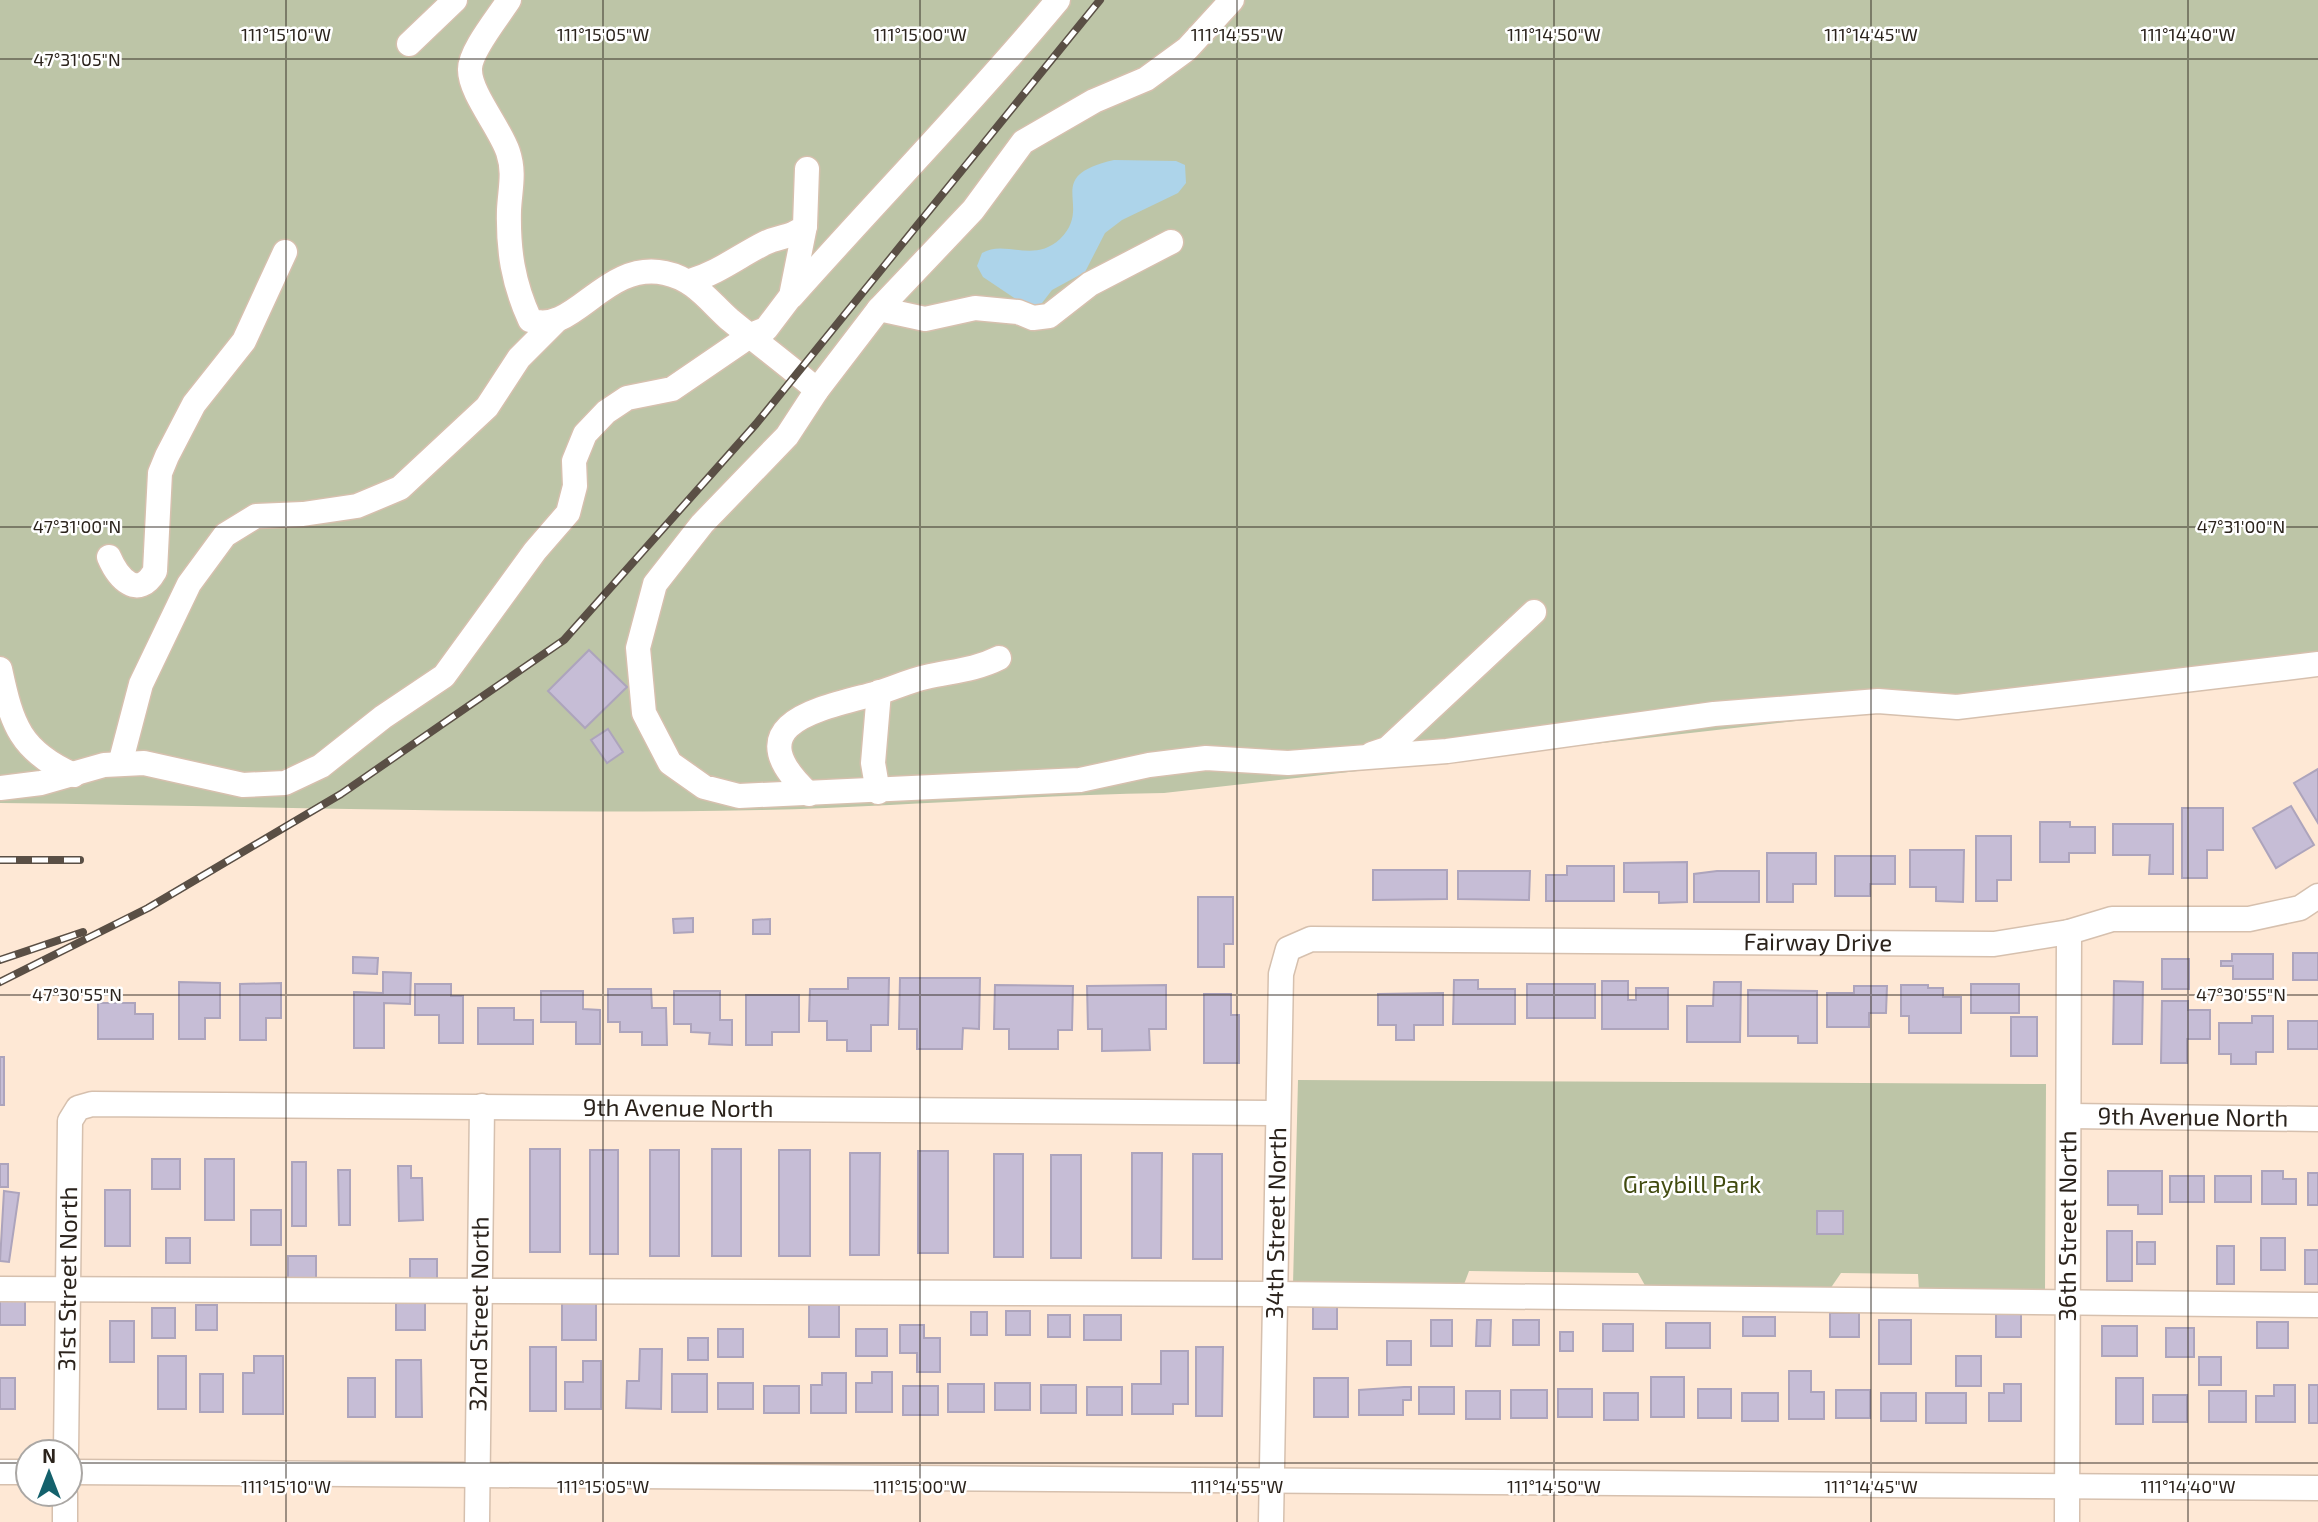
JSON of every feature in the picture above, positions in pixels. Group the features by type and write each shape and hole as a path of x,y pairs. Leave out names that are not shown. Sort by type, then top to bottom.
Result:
{"street":[{"path":"409,44 455,0"},
{"path":"509,0 477,50 469,68 474,86 508,152 514,178 509,208 510,262 516,289 530,320 538,323 555,322"},
{"path":"0,788 74,775 104,765 144,763 185,770 199,778 243,785 285,783 321,766 383,717 444,677 535,551 568,513 576,486 574,461 585,434 606,412 627,398 672,389 751,335 766,329 791,296 957,112 996,73 1058,0"},
{"path":"1232,0 1187,49 1146,79 1094,102 1023,142 973,210 879,309 817,390 787,436 702,524 655,584 638,648 644,713 670,763 704,787 739,796 878,792 1080,780 1149,765 1206,758 1287,763 1447,751 1714,713 1878,701 1957,707 2318,664"},
{"path":"791,296 805,226 807,170"},
{"path":"690,281 716,274 767,242 796,234 805,226"},
{"path":"879,309 925,319 975,308 1018,312 1033,318 1049,316 1090,284 1171,242"},
{"path":"109,557 121,579 129,584 151,579 155,571 160,473 194,404 244,341 285,252"},
{"path":"120,764 141,684 189,583 225,535 256,516 303,514 357,506 400,488 487,407 519,358 555,322 574,311 597,291 639,271 664,272 690,281 817,390"},
{"path":"1367,756 1387,749 1534,612"},
{"path":"809,794 783,766 781,745 791,723 820,706 926,677 976,669 999,658"},
{"path":"0,669 19,735 47,762 74,775"},
{"path":"878,792 873,763 879,692"},
{"name":"Fairway Drive","path":"1311,939 1994,944 2069,932 2112,919 2249,919 2312,908"},
{"name":"36th Street North","path":"2067,1522 2069,932"},
{"name":"34th Street North","path":"1271,1522 1281,974 1288,949 1311,939"},
{"name":"9th Avenue North","path":"78,1108 92,1104 1278,1113"},
{"name":"32nd Street North","path":"477,1522 482,1106"},
{"name":"31st Street North","path":"66,1438 71,1121 78,1108"},
{"name":"9th Avenue North","path":"2068,1116 2318,1119"},
{"path":"0,1289 1276,1294 2318,1305"},
{"path":"84,1472 477,1472 2318,1488"}],"green space":[{"path":"0,0 2318,0 2318,654 1936,705 1164,793 761,810 666,811 476,811 0,803"},
{"name":"Graybill Park","path":"1298,1080 2046,1084 2045,1292 1919,1290 1918,1274 1841,1273 1830,1289 1647,1289 1638,1273 1469,1271 1463,1287 1293,1285"}],"water":[{"path":"1114,160 1176,161 1185,165 1186,183 1178,193 1122,220 1105,233 1085,272 1052,290 1042,303 1029,308 983,277 977,266 982,253 1000,248 1040,250 1060,239 1069,227 1073,215 1072,193 1079,175 1092,167"}],"building":[{"path":"589,650 627,687 585,728 548,691"},
{"path":"608,729 623,752 607,763 591,740"},
{"path":"2318,769 2318,823 2294,783"},
{"path":"2291,806 2314,845 2276,868 2253,828"},
{"path":"2182,808 2223,808 2223,850 2207,850 2207,878 2182,878"},
{"path":"2040,822 2070,822 2070,827 2095,827 2095,853 2069,853 2069,862 2040,862"},
{"path":"2113,824 2173,824 2173,874 2149,874 2150,855 2113,855"},
{"path":"1976,836 2011,836 2011,880 1997,880 1997,901 1976,901"},
{"path":"1910,850 1964,850 1963,902 1936,901 1936,887 1910,887"},
{"path":"1767,853 1816,853 1816,884 1793,884 1793,902 1767,902"},
{"path":"1835,856 1895,856 1895,884 1870,884 1870,896 1835,896"},
{"path":"1687,862 1687,902 1659,903 1659,892 1624,892 1624,863"},
{"path":"1567,866 1614,866 1614,901 1546,901 1546,875 1567,875"},
{"path":"1373,870 1447,870 1447,899 1373,900"},
{"path":"1458,871 1530,871 1529,900 1458,899"},
{"path":"1759,871 1759,902 1694,902 1694,874"},
{"path":"1198,897 1233,897 1233,944 1224,944 1224,967 1198,967"},
{"path":"693,918 693,932 674,933 673,919"},
{"path":"770,919 770,934 753,934 753,920"},
{"path":"2293,953 2318,953 2318,980 2293,980"},
{"path":"2232,954 2273,954 2273,979 2233,979 2233,966 2221,966 2221,961 2232,961"},
{"path":"353,957 378,958 377,974 353,973"},
{"path":"2162,959 2189,959 2189,989 2162,989"},
{"path":"383,972 411,973 410,1004 384,1003 384,1048 354,1048 354,992 383,993"},
{"path":"848,978 889,978 888,1025 871,1025 871,1051 847,1051 847,1040 827,1040 827,1021 809,1021 810,989 848,989"},
{"path":"900,978 980,978 979,1029 963,1028 962,1049 917,1049 917,1029 899,1029"},
{"path":"1454,980 1478,980 1478,989 1515,989 1515,1024 1453,1024"},
{"path":"1602,981 1628,981 1628,1000 1636,1000 1636,988 1668,988 1668,1029 1602,1029"},
{"path":"2114,981 2143,982 2142,1044 2113,1044"},
{"path":"179,982 220,983 220,1018 205,1018 205,1039 179,1039"},
{"path":"1714,982 1741,982 1740,1042 1687,1042 1687,1006 1713,1006"},
{"path":"281,983 281,1018 266,1018 266,1040 240,1040 240,984"},
{"path":"415,984 451,984 451,996 463,996 463,1043 439,1043 439,1015 415,1015"},
{"path":"1527,984 1595,984 1595,1018 1527,1018"},
{"path":"1971,984 2019,984 2019,1013 1971,1013"},
{"path":"995,985 1073,986 1072,1030 1058,1030 1058,1049 1009,1049 1009,1029 994,1029"},
{"path":"1166,985 1166,1029 1149,1029 1150,1050 1102,1051 1102,1029 1088,1029 1087,986"},
{"path":"1901,985 1943,988 1943,997 1961,997 1961,1033 1909,1033 1909,1016 1901,1016"},
{"path":"1854,986 1887,986 1886,1013 1869,1013 1869,1027 1827,1027 1827,993 1854,993"},
{"path":"608,989 651,989 652,1008 666,1008 667,1045 642,1045 642,1032 620,1032 620,1022 608,1022"},
{"path":"1748,990 1817,991 1817,1043 1798,1043 1798,1036 1748,1036"},
{"path":"541,991 583,991 583,1009 600,1010 600,1044 576,1044 576,1022 541,1022"},
{"path":"674,991 720,991 720,1020 732,1020 732,1045 709,1044 710,1033 691,1032 691,1024 674,1024"},
{"path":"1443,993 1443,1025 1414,1025 1414,1040 1396,1040 1396,1025 1378,1025 1378,994"},
{"path":"1204,994 1231,994 1231,1015 1239,1015 1239,1063 1204,1063"},
{"path":"746,995 799,995 799,1032 772,1032 772,1045 746,1045"},
{"path":"2162,1001 2188,1001 2188,1010 2210,1010 2210,1039 2187,1039 2187,1063 2161,1063"},
{"path":"98,1003 135,1003 135,1014 153,1014 153,1039 98,1039"},
{"path":"478,1008 514,1008 514,1020 533,1020 533,1044 478,1044"},
{"path":"2252,1016 2273,1016 2273,1052 2256,1052 2256,1064 2231,1064 2231,1054 2219,1054 2219,1023 2252,1023"},
{"path":"2011,1017 2037,1017 2037,1056 2011,1056"},
{"path":"2288,1021 2318,1021 2318,1049 2288,1049"},
{"path":"0,1057 4,1057 4,1105 0,1105"},
{"path":"530,1149 560,1149 560,1252 530,1252"},
{"path":"712,1149 741,1149 741,1256 712,1256"},
{"path":"590,1150 618,1150 618,1254 590,1254"},
{"path":"650,1150 679,1150 679,1256 650,1256"},
{"path":"779,1150 810,1150 810,1256 779,1256"},
{"path":"918,1151 948,1151 948,1253 918,1253"},
{"path":"850,1153 880,1153 879,1255 850,1255"},
{"path":"1132,1153 1162,1153 1161,1258 1132,1258"},
{"path":"994,1154 1023,1154 1023,1257 994,1257"},
{"path":"1193,1154 1222,1154 1222,1259 1193,1259"},
{"path":"1051,1155 1081,1155 1081,1258 1051,1258"},
{"path":"152,1159 180,1159 180,1189 152,1189"},
{"path":"205,1159 234,1159 234,1220 205,1220"},
{"path":"292,1162 306,1162 306,1226 292,1226"},
{"path":"0,1164 8,1164 8,1187 0,1187"},
{"path":"398,1166 411,1166 411,1178 422,1178 423,1220 399,1221"},
{"path":"338,1170 350,1170 350,1225 339,1225"},
{"path":"2108,1171 2162,1171 2162,1214 2138,1214 2138,1205 2108,1205"},
{"path":"2262,1171 2283,1171 2283,1179 2296,1179 2296,1204 2262,1204"},
{"path":"2308,1173 2318,1173 2318,1205 2308,1205"},
{"path":"2170,1176 2204,1176 2204,1202 2170,1202"},
{"path":"2215,1176 2251,1176 2251,1202 2215,1202"},
{"path":"105,1190 130,1190 130,1246 105,1246"},
{"path":"4,1191 19,1193 9,1262 0,1261"},
{"path":"251,1210 281,1210 281,1245 251,1245"},
{"path":"1817,1211 1843,1211 1843,1234 1817,1234"},
{"path":"2107,1231 2132,1231 2132,1281 2107,1281"},
{"path":"166,1238 190,1238 190,1263 166,1263"},
{"path":"2261,1238 2285,1238 2285,1270 2261,1270"},
{"path":"2137,1242 2155,1242 2155,1264 2137,1264"},
{"path":"2217,1246 2234,1246 2234,1284 2217,1284"},
{"path":"2305,1250 2318,1250 2318,1284 2305,1284"},
{"path":"288,1256 316,1256 316,1282 288,1282"},
{"path":"410,1259 437,1259 437,1283 410,1283"},
{"path":"0,1297 25,1297 25,1325 0,1325"},
{"path":"396,1302 425,1302 425,1330 396,1330"},
{"path":"562,1302 596,1302 596,1340 562,1340"},
{"path":"1313,1304 1337,1304 1337,1329 1313,1329"},
{"path":"196,1305 217,1305 217,1330 196,1330"},
{"path":"809,1305 839,1305 839,1337 809,1337"},
{"path":"152,1308 175,1308 175,1338 152,1338"},
{"path":"1006,1311 1030,1311 1030,1335 1006,1335"},
{"path":"971,1312 987,1312 987,1335 971,1335"},
{"path":"1830,1313 1859,1313 1859,1337 1830,1337"},
{"path":"1996,1314 2021,1314 2021,1337 1996,1337"},
{"path":"1048,1315 1070,1315 1070,1337 1048,1337"},
{"path":"1084,1315 1121,1315 1121,1340 1084,1340"},
{"path":"1743,1317 1775,1317 1775,1336 1743,1336"},
{"path":"1431,1320 1452,1320 1452,1346 1431,1346"},
{"path":"1477,1320 1491,1320 1490,1346 1476,1346"},
{"path":"1513,1320 1539,1320 1539,1345 1513,1345"},
{"path":"1879,1320 1911,1320 1911,1364 1879,1364"},
{"path":"110,1321 134,1321 134,1362 110,1362"},
{"path":"2257,1322 2288,1322 2288,1348 2257,1348"},
{"path":"1666,1323 1710,1323 1710,1348 1666,1348"},
{"path":"1603,1324 1633,1324 1633,1351 1603,1351"},
{"path":"900,1325 924,1325 924,1338 940,1338 940,1372 917,1372 917,1353 900,1353"},
{"path":"2102,1326 2137,1326 2137,1356 2102,1356"},
{"path":"2166,1328 2194,1328 2194,1357 2166,1357"},
{"path":"718,1329 743,1329 743,1357 718,1357"},
{"path":"856,1329 887,1329 887,1356 856,1356"},
{"path":"1560,1332 1573,1332 1573,1351 1560,1351"},
{"path":"688,1338 708,1338 708,1360 688,1360"},
{"path":"1387,1341 1411,1341 1411,1365 1387,1365"},
{"path":"530,1347 556,1347 556,1411 530,1411"},
{"path":"1196,1347 1223,1347 1222,1416 1196,1416"},
{"path":"640,1349 662,1349 661,1409 626,1408 627,1381 639,1381"},
{"path":"1161,1351 1188,1351 1188,1404 1173,1404 1173,1414 1132,1414 1132,1384 1161,1384"},
{"path":"158,1356 186,1356 186,1409 158,1409"},
{"path":"254,1356 283,1356 283,1414 243,1414 243,1373 254,1373"},
{"path":"1956,1356 1981,1356 1981,1386 1956,1386"},
{"path":"2199,1357 2221,1357 2221,1385 2199,1385"},
{"path":"396,1360 421,1360 422,1417 396,1417"},
{"path":"583,1361 601,1361 601,1409 565,1409 565,1382 583,1382"},
{"path":"1789,1371 1811,1371 1811,1392 1824,1392 1824,1419 1789,1419"},
{"path":"872,1372 892,1372 892,1412 856,1412 856,1383 872,1383"},
{"path":"822,1373 846,1373 846,1413 811,1413 811,1385 822,1385"},
{"path":"200,1374 223,1374 223,1412 200,1412"},
{"path":"672,1374 707,1374 707,1412 672,1412"},
{"path":"1651,1377 1684,1377 1684,1417 1651,1417"},
{"path":"0,1378 15,1378 15,1409 0,1409"},
{"path":"348,1378 375,1378 375,1417 348,1417"},
{"path":"1314,1378 1348,1378 1348,1417 1314,1417"},
{"path":"2116,1378 2143,1378 2143,1424 2116,1424"},
{"path":"718,1383 753,1383 753,1409 718,1409"},
{"path":"995,1383 1030,1383 1030,1410 995,1410"},
{"path":"948,1384 984,1384 984,1412 948,1412"},
{"path":"2004,1384 2021,1384 2021,1421 1989,1421 1989,1393 2004,1393"},
{"path":"1041,1385 1076,1385 1076,1413 1041,1413"},
{"path":"2274,1385 2295,1385 2295,1422 2256,1422 2256,1396 2274,1396"},
{"path":"2309,1385 2318,1385 2318,1423 2309,1423"},
{"path":"764,1386 799,1386 799,1413 764,1413"},
{"path":"903,1386 938,1386 938,1415 903,1415"},
{"path":"1087,1387 1122,1387 1122,1415 1087,1415"},
{"path":"1411,1387 1411,1400 1403,1400 1403,1415 1359,1415 1359,1390"},
{"path":"1419,1387 1454,1387 1454,1414 1419,1414"},
{"path":"1558,1389 1592,1389 1592,1417 1558,1417"},
{"path":"1698,1389 1731,1389 1731,1418 1698,1418"},
{"path":"1511,1390 1547,1390 1547,1418 1511,1418"},
{"path":"1836,1390 1870,1390 1870,1418 1836,1418"},
{"path":"1466,1391 1500,1391 1500,1419 1466,1419"},
{"path":"2209,1391 2246,1391 2246,1422 2209,1422"},
{"path":"1604,1393 1638,1393 1638,1420 1604,1420"},
{"path":"1742,1393 1778,1393 1778,1421 1742,1421"},
{"path":"1881,1393 1916,1393 1916,1421 1881,1421"},
{"path":"1926,1393 1966,1393 1966,1423 1926,1423"},
{"path":"2153,1395 2187,1395 2187,1422 2153,1422"}],"railway":[{"path":"0,982 148,908 341,794 564,640 756,424 1100,0"},
{"path":"0,860 80,860"},
{"path":"0,960 83,932"}]}
